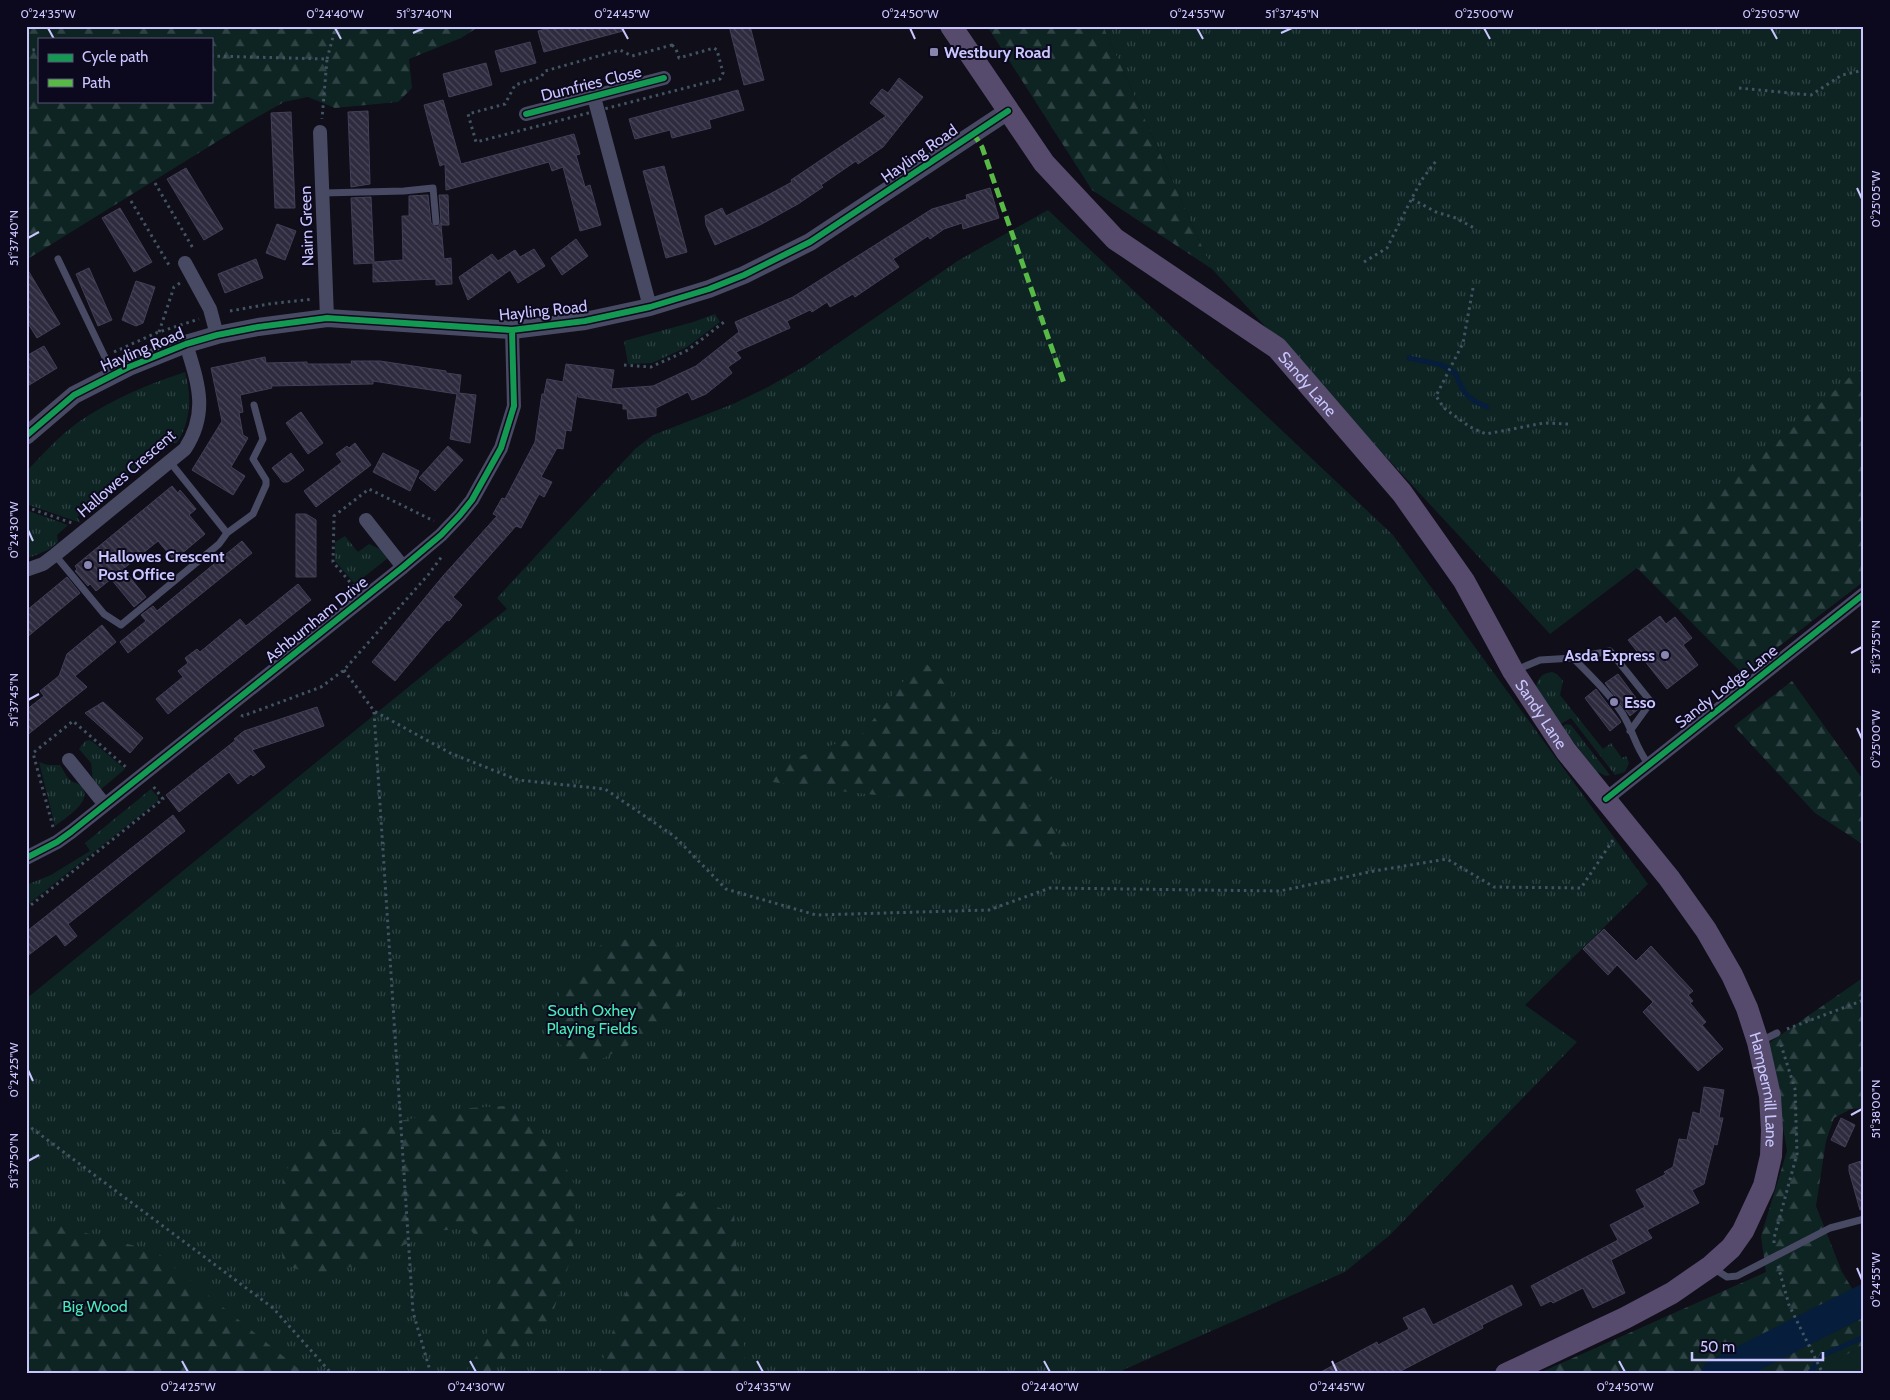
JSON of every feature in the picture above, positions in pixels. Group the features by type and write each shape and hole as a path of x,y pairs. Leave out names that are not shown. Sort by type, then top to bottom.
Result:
{"main road":[{"name":"Sandy Lane","path":"951,26 1044,163 1114,239 1277,348 1402,493 1464,581 1512,671 1566,751 1606,799"},
{"name":"Hampermill Lane","path":"1506,1374 1651,1304 1685,1285 1711,1266 1731,1248 1743,1231 1764,1186 1771,1156 1772,1130 1768,1037 1747,1008 1732,975 1706,930 1669,878 1606,799"}],"street":[{"name":"Dumfries Close","path":"526,114 664,78"},
{"name":"Dumfries Close","path":"594,97 650,307"},
{"name":"Hayling Road","path":"26,436 74,395 114,375 186,344 217,335 258,327 326,318 512,330 585,321 650,307 709,289 744,275 810,242 1008,110"},
{"name":"Nairn Green","path":"320,132 326,318"},
{"path":"186,262 210,310 217,335"},
{"name":"Ashburnham Drive","path":"26,858 57,842 105,805 441,536 472,500 501,448 514,406 512,330"},
{"name":"Hallowes Crescent","path":"26,570 42,564 55,555 185,449 197,427 200,413 199,395 186,344"},
{"path":"366,520 403,567"},
{"name":"Sandy Lodge Lane","path":"1606,799 1864,594"},
{"path":"69,760 105,805"}],"lane":[{"path":"323,193 404,191 433,188 436,222"},
{"path":"58,259 114,375"},
{"path":"55,555 104,614 121,625 219,544 227,533 253,514 266,485 266,480 253,459 263,439 254,405"},
{"path":"170,462 227,533"},
{"path":"1512,671 1540,660 1573,658 1610,651 1651,702 1630,731"},
{"path":"1573,658 1626,719 1639,752 1649,765"},
{"path":"1711,1266 1727,1277 1737,1276 1830,1228 1864,1219"}],"path":[{"path":"320,132 327,59 336,26"},
{"path":"212,56 327,59"},
{"path":"1740,88 1811,95 1842,75 1864,70"},
{"path":"1364,262 1388,248 1416,190 1436,161"},
{"path":"1412,199 1436,212 1456,218 1474,228"},
{"path":"159,332 174,287 180,283"},
{"path":"1473,288 1463,343 1436,396 1438,402 1470,427 1486,434 1544,423 1568,424"},
{"path":"230,311 269,304 326,299"},
{"path":"104,356 159,332 199,318"},
{"path":"624,365 651,367 688,350 724,322"},
{"path":"26,507 78,525 85,531"},
{"path":"230,706 243,716 322,687 344,670 428,575 445,552"},
{"path":"344,670 374,711 450,753 518,780 605,789 674,836 726,889 816,915 988,910 1050,888 1280,891 1374,871 1447,859 1494,887 1581,888 1616,835"},
{"path":"374,711 413,1312 431,1374"},
{"path":"26,909 163,800 143,774"},
{"path":"1768,1037 1864,1000"},
{"path":"26,1124 273,1308 332,1374"},
{"path":"1775,1256 1789,1304 1823,1372"}],"green space":[{"path":"26,26 480,26 461,38 409,59 412,88 398,102 335,108 308,97 284,102 26,260"},
{"path":"987,26 1103,26 1212,269 1092,190"},
{"path":"1103,26 1864,26 1864,581 1743,674 1637,568 1550,634 1212,269"},
{"name":"South Oxhey Playing Fields","path":"1048,210 1393,535 1648,884 1525,1005 1577,1042 1390,1235 1345,1272 1123,1370 1125,1374 26,1374 26,999 444,658 507,609 497,598 635,449 653,435 733,404 805,366 959,260"},
{"path":"715,314 720,322 687,347 652,363 628,364 624,341"},
{"path":"1864,368 1864,581 1743,674 1637,567 1852,375"},
{"path":"185,372 189,391 189,409 185,426 177,443 169,443 77,517 81,523 26,504 26,472 70,428 115,400"},
{"path":"26,510 68,525 57,535 58,542 48,550 26,559"},
{"path":"345,536 358,552 369,544 382,550 388,558 355,584 335,561 335,542"},
{"path":"921,659 938,674 969,721 996,733 1027,742 1054,777 1020,799 1047,818 1069,849 1056,855 1007,850 981,834 942,802 820,789 766,781 783,762 861,735"},
{"path":"1552,672 1557,674 1563,681 1560,695 1603,749 1611,743 1622,758 1626,756 1629,763 1625,772 1615,775 1571,718 1561,724 1536,690 1540,678"},
{"path":"1792,681 1864,781 1864,845 1815,813 1734,726"},
{"path":"1566,724 1571,725 1610,775 1606,776 1596,771 1562,727"},
{"path":"89,740 125,769 100,790 93,782 91,763 79,749 85,741"},
{"path":"39,762 48,765 60,765 72,781 82,787 84,793 81,804 55,826"},
{"path":"151,789 158,797 158,801 26,906 26,885 51,875 90,851 85,843"},
{"path":"643,936 685,948 687,968 681,1001 633,1043 582,1069 554,1037 560,987 602,944"},
{"path":"1864,977 1864,1054 1862,1055 1864,1057 1864,1108 1851,1109 1834,1118 1826,1141 1816,1206 1842,1272 1864,1308 1864,1374 1751,1374 1749,1371 1746,1374 1537,1374 1766,1272 1761,1236 1787,1151 1769,1043"},
{"path":"506,1106 553,1141 576,1188 573,1253 550,1321 487,1374 465,1373 479,1352 498,1306 488,1252 469,1228 436,1231 368,1261 319,1277 283,1264 279,1227 283,1173 319,1136 469,1108"},
{"path":"662,1187 734,1213 746,1374 598,1374"},
{"name":"Big Wood","path":"26,1217 154,1251 305,1374 26,1374"},
{"path":"1859,1348 1864,1356 1864,1374 1831,1374 1827,1365"}],"building":[{"path":"558,26 623,26 623,31 544,52 538,31"},
{"path":"729,26 750,26 764,80 744,85"},
{"path":"530,42 536,63 501,72 495,51"},
{"path":"486,63 492,85 449,97 443,74"},
{"path":"899,78 923,97 883,147 858,164 856,161 821,185 823,187 798,204 760,225 715,245 706,225 705,216 722,208 726,216 792,182 791,180 886,116 870,103 882,89 888,93"},
{"path":"738,90 744,110 709,120 711,128 672,138 670,130 635,139 629,119"},
{"path":"443,100 461,164 574,134 580,154 576,155 585,187 590,185 601,225 580,231 563,167 552,171 549,162 446,190 445,164 440,166 424,105"},
{"path":"368,111 370,184 351,187 348,112"},
{"path":"291,112 295,208 275,208 271,113"},
{"path":"664,166 687,252 666,258 643,171"},
{"path":"186,168 223,229 204,240 167,179"},
{"path":"990,188 999,218 963,229 962,223 944,229 930,239 928,236 893,259 899,267 855,297 853,294 830,307 827,302 812,312 810,310 787,321 790,328 736,352 741,358 728,367 732,373 706,394 692,400 688,392 656,408 656,416 628,419 627,409 623,409 623,404 578,397 577,393 571,431 566,430 563,449 557,448 541,477 552,482 544,497 539,494 521,528 516,526 453,597 462,605 449,621 447,620 435,633 395,681 372,662 443,576 497,516 493,514 502,498 505,499 535,442 542,394 544,394 547,379 563,382 566,364 614,370 611,389 653,386 696,366 739,332 735,322 793,297 932,209 967,199 966,195"},
{"path":"428,195 431,223 436,227 441,222 439,195 448,195 449,225 441,225 444,259 451,258 452,284 436,285 436,279 373,282 373,263 354,264 351,198 371,197 374,262 403,260 402,216 409,216 409,196"},
{"path":"120,208 152,262 134,272 102,218"},
{"path":"277,224 296,231 285,260 266,253"},
{"path":"576,239 588,256 562,275 551,258"},
{"path":"534,249 545,266 518,283 510,270 468,300 459,277 492,254 498,261 515,250 520,257"},
{"path":"256,259 263,278 225,293 218,274"},
{"path":"26,267 60,324 37,338 26,320"},
{"path":"89,268 112,320 98,326 76,274"},
{"path":"136,281 155,287 143,323 136,326 122,320"},
{"path":"44,346 57,368 26,387 26,356"},
{"path":"265,357 266,363 352,364 351,361 380,361 461,375 459,393 476,395 470,443 450,439 457,394 373,381 373,384 271,386 272,388 240,395 243,412 239,413 243,435 248,438 231,467 245,476 233,495 192,470 222,421 211,368"},
{"path":"301,412 323,443 308,454 286,423"},
{"path":"355,443 371,465 316,507 304,491 342,462 336,454"},
{"path":"448,446 463,460 435,491 419,478"},
{"path":"291,453 304,470 288,482 283,482 272,468"},
{"path":"383,453 419,471 410,491 373,472"},
{"path":"172,486 178,493 180,490 196,509 189,515 205,534 174,560 158,541 123,569 146,597 134,607 111,579 96,591 90,584 88,586 75,571 77,569 75,566"},
{"path":"296,514 306,514 316,520 316,577 296,577"},
{"path":"242,541 252,553 128,653 120,642 146,621 141,615 153,606 157,611"},
{"path":"67,577 80,593 26,638 26,611"},
{"path":"298,584 311,600 168,714 156,699 183,677 178,671 188,663 185,658 197,649 200,652 240,619 246,626"},
{"name":"Asda Express","path":"1660,616 1666,624 1675,617 1692,638 1683,645 1698,665 1667,689 1628,640"},
{"path":"102,625 116,642 75,676 87,687 26,736 26,710 44,696 40,691 59,676 67,654"},
{"path":"1618,674 1642,706 1630,716 1605,683"},
{"path":"1596,689 1621,722 1610,731 1585,698"},
{"path":"103,702 143,738 130,753 85,713"},
{"path":"317,707 324,726 252,750 265,767 253,776 251,774 238,784 229,772 179,812 166,795 236,740 234,739 244,731"},
{"path":"173,815 185,831 68,924 77,936 65,946 56,934 26,957 26,932"},
{"path":"1604,929 1636,961 1651,946 1693,991 1688,995 1693,1001 1690,1003 1706,1022 1702,1025 1723,1049 1698,1071 1643,1012 1653,1002 1617,965 1608,975 1583,949"},
{"path":"1704,1087 1724,1090 1719,1118 1723,1118 1717,1145 1714,1144 1704,1184 1692,1190 1699,1203 1647,1230 1652,1238 1611,1260 1625,1293 1593,1308 1583,1288 1553,1303 1551,1301 1541,1306 1531,1286 1618,1240 1610,1225 1645,1207 1636,1190 1666,1174 1664,1172 1673,1167 1679,1139 1687,1140 1693,1112 1700,1114"},
{"path":"1841,1118 1855,1125 1845,1147 1831,1140"},
{"path":"1861,1161 1864,1172 1864,1209 1860,1210 1849,1165"},
{"path":"1512,1285 1522,1305 1482,1325 1483,1328 1395,1374 1317,1374 1377,1342 1378,1345 1409,1329 1403,1318 1424,1308 1433,1325"}],"waterway":[{"path":"1409,358 1442,365 1455,373 1464,392 1474,401 1487,407"},
{"path":"1717,1374 1864,1300"},
{"path":"1809,1374 1823,1355 1864,1337"}],"marked path":[{"path":"973,133 982,147 1065,386"}],"cycle path":[{"path":"526,114 664,78"},
{"path":"26,436 74,395 129,367 186,344 217,335 258,327 327,318 512,330 585,321 650,307 709,289 744,275 810,242 1008,111"},
{"path":"26,858 57,842 71,832 403,567 441,535 460,515 472,500 501,448 514,406 512,330"},
{"path":"1606,799 1864,594"}],"place":[{"name":"Westbury Road","path":"934,52"},
{"name":"Hallowes Crescent Post Office","path":"88,565"},
{"name":"Asda Express","path":"1665,655"},
{"name":"Esso","path":"1614,702"}]}
